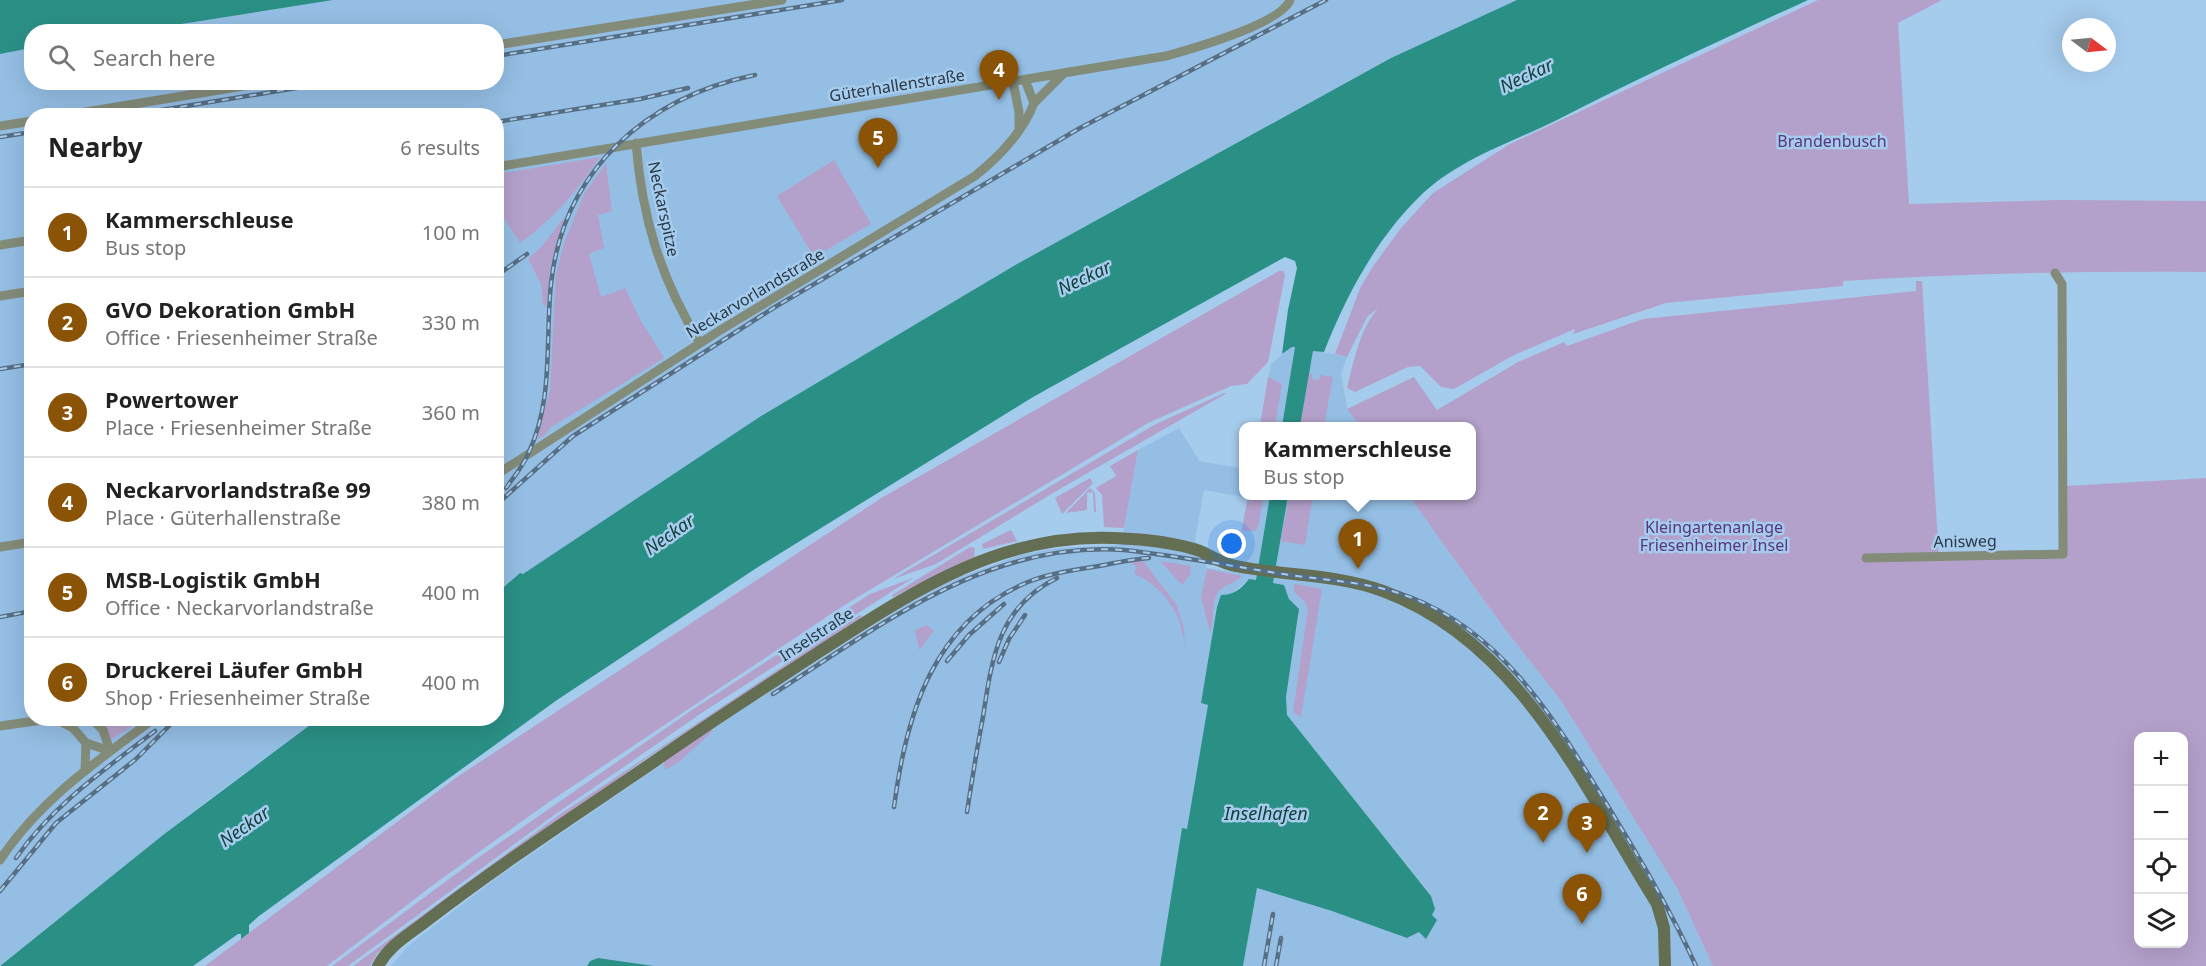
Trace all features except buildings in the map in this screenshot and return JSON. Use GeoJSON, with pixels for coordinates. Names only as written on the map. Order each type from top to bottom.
{"type":"FeatureCollection","features":[{"type":"Feature","properties":{"kind":"street"},"geometry":{"type":"LineString","coordinates":[[504,44],[782,0]]}},
{"type":"Feature","properties":{"kind":"street","name":"Güterhallenstraße"},"geometry":{"type":"LineString","coordinates":[[504,166],[1166,56],[1203,46],[1276,14],[1286,7],[1290,0]]}},
{"type":"Feature","properties":{"kind":"street","name":"Neckarvorlandstraße"},"geometry":{"type":"LineString","coordinates":[[504,470],[700,343],[954,191],[990,163],[1009,144],[1028,118],[1034,103],[1063,74]]}},
{"type":"Feature","properties":{"kind":"street"},"geometry":{"type":"LineString","coordinates":[[1025,80],[1034,103]]}},
{"type":"Feature","properties":{"kind":"street"},"geometry":{"type":"LineString","coordinates":[[1013,82],[1019,112],[1019,128]]}},
{"type":"Feature","properties":{"kind":"street"},"geometry":{"type":"LineString","coordinates":[[111,108],[219,90]]}},
{"type":"Feature","properties":{"kind":"street"},"geometry":{"type":"LineString","coordinates":[[0,126],[24,122]]}},
{"type":"Feature","properties":{"kind":"street","name":"Neckarspitze"},"geometry":{"type":"LineString","coordinates":[[636,143],[642,190],[654,246],[670,291],[700,343]]}},
{"type":"Feature","properties":{"kind":"street"},"geometry":{"type":"LineString","coordinates":[[0,245],[24,241]]}},
{"type":"Feature","properties":{"kind":"street","name":"Anisweg"},"geometry":{"type":"LineString","coordinates":[[1866,558],[2063,554],[2062,284],[2055,273]]}},
{"type":"Feature","properties":{"kind":"street"},"geometry":{"type":"LineString","coordinates":[[0,296],[24,292]]}},
{"type":"Feature","properties":{"kind":"street","name":"Inselstraße"},"geometry":{"type":"LineString","coordinates":[[378,966],[393,944],[406,937],[491,874],[717,718],[892,605],[959,568],[983,559],[1032,546],[1100,538],[1133,539],[1194,549],[1226,564],[1354,583],[1404,600],[1447,625],[1479,649],[1527,699],[1560,747],[1657,904],[1665,938],[1665,966]]}},
{"type":"Feature","properties":{"kind":"street"},"geometry":{"type":"LineString","coordinates":[[0,547],[24,543]]}},
{"type":"Feature","properties":{"kind":"street"},"geometry":{"type":"LineString","coordinates":[[0,726],[24,723]]}},
{"type":"Feature","properties":{"kind":"street"},"geometry":{"type":"LineString","coordinates":[[68,726],[86,743],[110,752]]}},
{"type":"Feature","properties":{"kind":"street"},"geometry":{"type":"LineString","coordinates":[[99,726],[103,730],[110,752]]}},
{"type":"Feature","properties":{"kind":"street"},"geometry":{"type":"LineString","coordinates":[[0,860],[14,839],[42,807],[86,770],[145,726]]}},
{"type":"Feature","properties":{"kind":"street"},"geometry":{"type":"LineString","coordinates":[[86,743],[86,770]]}},
{"type":"Feature","properties":{"kind":"street","name":"Inselstraße"},"geometry":{"type":"LineString","coordinates":[[386,966],[406,937]]}},
{"type":"Feature","properties":{"kind":"shaded area"},"geometry":{"type":"Polygon","coordinates":[[[333,0],[1517,0],[1391,58],[1017,264],[761,416],[504,588],[504,108],[24,108],[24,726],[308,726],[204,803],[0,965],[0,54],[24,49],[24,90],[504,90],[504,24],[181,24],[333,0]]]}},
{"type":"Feature","properties":{"kind":"shaded area"},"geometry":{"type":"Polygon","coordinates":[[[1295,347],[1283,422],[1261,422],[1271,364],[1295,347]]]}},
{"type":"Feature","properties":{"kind":"shaded area"},"geometry":{"type":"Polygon","coordinates":[[[1313,350],[1347,357],[1341,373],[1347,408],[1357,422],[1301,422],[1313,350]]]}},
{"type":"Feature","properties":{"kind":"shaded area"},"geometry":{"type":"Polygon","coordinates":[[[1179,428],[1199,461],[1239,468],[1239,496],[1204,490],[1195,540],[1207,568],[1233,572],[1247,500],[1269,500],[1256,580],[1249,579],[1230,595],[1221,595],[1201,703],[1208,705],[1187,829],[1182,829],[1160,966],[654,966],[598,958],[590,961],[587,966],[391,966],[409,945],[498,877],[741,710],[921,595],[946,582],[1020,555],[1058,548],[1121,545],[1138,450],[1179,428]]]}},
{"type":"Feature","properties":{"kind":"shaded area"},"geometry":{"type":"Polygon","coordinates":[[[1287,500],[1412,500],[1504,628],[1562,702],[1677,888],[1713,966],[1243,966],[1256,888],[1332,911],[1407,938],[1419,932],[1425,938],[1432,915],[1431,895],[1287,715],[1286,697],[1298,619],[1284,585],[1273,583],[1287,500]]]}},
{"type":"Feature","properties":{"kind":"green space","name":"Brandenbusch"},"geometry":{"type":"Polygon","coordinates":[[[1818,0],[1942,0],[1898,23],[1909,204],[2059,200],[2206,201],[2206,272],[2024,273],[1888,278],[1843,281],[1843,286],[1666,303],[1573,334],[1575,329],[1514,355],[1454,389],[1441,387],[1420,366],[1408,367],[1355,392],[1347,388],[1362,336],[1378,308],[1367,317],[1347,357],[1335,354],[1361,286],[1401,228],[1433,193],[1510,144],[1818,0]]]}},
{"type":"Feature","properties":{"kind":"green space"},"geometry":{"type":"Polygon","coordinates":[[[600,157],[564,204],[520,243],[504,218],[504,173],[600,157]]]}},
{"type":"Feature","properties":{"kind":"green space"},"geometry":{"type":"Polygon","coordinates":[[[834,160],[871,224],[814,257],[777,196],[834,160]]]}},
{"type":"Feature","properties":{"kind":"green space"},"geometry":{"type":"Polygon","coordinates":[[[606,163],[612,211],[598,215],[604,248],[589,254],[601,297],[625,288],[641,321],[664,358],[550,428],[545,435],[536,440],[550,390],[556,274],[564,243],[584,194],[606,163]]]}},
{"type":"Feature","properties":{"kind":"green space"},"geometry":{"type":"Polygon","coordinates":[[[564,217],[551,264],[546,307],[543,305],[541,284],[528,259],[543,245],[564,217]]]}},
{"type":"Feature","properties":{"kind":"green space"},"geometry":{"type":"Polygon","coordinates":[[[1279,271],[1283,271],[1285,275],[1268,362],[1247,384],[1231,386],[1148,423],[843,606],[549,802],[437,882],[327,966],[205,966],[457,777],[883,497],[1279,271]]]}},
{"type":"Feature","properties":{"kind":"green space","name":"Kleingartenanlage Friesenheimer Insel"},"geometry":{"type":"Polygon","coordinates":[[[1916,281],[1922,281],[1939,559],[2066,557],[2066,486],[2206,478],[2206,966],[1713,966],[1677,888],[1562,702],[1504,628],[1412,500],[1476,500],[1476,422],[1357,422],[1347,409],[1414,377],[1437,410],[1518,362],[1564,342],[1567,346],[1643,319],[1916,291],[1916,281]]]}},
{"type":"Feature","properties":{"kind":"green space"},"geometry":{"type":"Polygon","coordinates":[[[1309,373],[1312,374],[1312,379],[1319,380],[1320,375],[1333,377],[1325,422],[1301,422],[1309,373]]]}},
{"type":"Feature","properties":{"kind":"green space"},"geometry":{"type":"Polygon","coordinates":[[[1268,377],[1282,384],[1276,422],[1261,422],[1268,377]]]}},
{"type":"Feature","properties":{"kind":"green space"},"geometry":{"type":"Polygon","coordinates":[[[1227,393],[1058,490],[936,564],[893,579],[1154,425],[1227,393]]]}},
{"type":"Feature","properties":{"kind":"green space"},"geometry":{"type":"Polygon","coordinates":[[[1138,450],[1124,528],[1104,527],[1102,495],[1096,488],[1116,476],[1110,466],[1138,450]]]}},
{"type":"Feature","properties":{"kind":"green space"},"geometry":{"type":"Polygon","coordinates":[[[1090,478],[1093,483],[1062,514],[1055,498],[1090,478]]]}},
{"type":"Feature","properties":{"kind":"green space"},"geometry":{"type":"Polygon","coordinates":[[[1090,488],[1095,493],[1096,512],[1094,512],[1093,492],[1087,493],[1087,510],[1066,513],[1090,488]]]}},
{"type":"Feature","properties":{"kind":"green space"},"geometry":{"type":"Polygon","coordinates":[[[1247,500],[1263,500],[1258,527],[1255,531],[1242,531],[1247,500]]]}},
{"type":"Feature","properties":{"kind":"green space"},"geometry":{"type":"Polygon","coordinates":[[[1288,500],[1312,500],[1305,545],[1281,541],[1288,500]]]}},
{"type":"Feature","properties":{"kind":"green space"},"geometry":{"type":"Polygon","coordinates":[[[1011,530],[1017,541],[983,549],[982,544],[1011,530]]]}},
{"type":"Feature","properties":{"kind":"green space"},"geometry":{"type":"Polygon","coordinates":[[[970,547],[975,548],[974,557],[893,597],[892,595],[970,547]]]}},
{"type":"Feature","properties":{"kind":"green space"},"geometry":{"type":"Polygon","coordinates":[[[1143,561],[1176,604],[1184,629],[1185,649],[1181,625],[1170,604],[1155,587],[1134,574],[1137,567],[1130,562],[1143,561]]]}},
{"type":"Feature","properties":{"kind":"green space"},"geometry":{"type":"Polygon","coordinates":[[[1160,561],[1191,566],[1190,575],[1182,585],[1160,561]]]}},
{"type":"Feature","properties":{"kind":"green space"},"geometry":{"type":"Polygon","coordinates":[[[1207,569],[1242,576],[1217,593],[1210,632],[1201,597],[1207,569]]]}},
{"type":"Feature","properties":{"kind":"green space"},"geometry":{"type":"Polygon","coordinates":[[[913,578],[706,710],[557,813],[348,966],[332,966],[472,862],[695,708],[870,594],[913,578]]]}},
{"type":"Feature","properties":{"kind":"green space"},"geometry":{"type":"Polygon","coordinates":[[[1294,584],[1322,589],[1301,717],[1293,712],[1308,609],[1305,602],[1294,592],[1294,584]]]}},
{"type":"Feature","properties":{"kind":"green space"},"geometry":{"type":"Polygon","coordinates":[[[860,615],[862,617],[647,758],[399,935],[377,954],[370,966],[353,966],[559,815],[860,615]]]}},
{"type":"Feature","properties":{"kind":"green space"},"geometry":{"type":"Polygon","coordinates":[[[927,625],[934,631],[919,650],[915,630],[927,625]]]}},
{"type":"Feature","properties":{"kind":"green space"},"geometry":{"type":"Polygon","coordinates":[[[103,726],[133,726],[110,740],[103,726]]]}},
{"type":"Feature","properties":{"kind":"green space"},"geometry":{"type":"Polygon","coordinates":[[[710,729],[713,731],[679,762],[665,770],[664,761],[710,729]]]}},
{"type":"Feature","properties":{"kind":"water"},"geometry":{"type":"Polygon","coordinates":[[[0,0],[333,0],[181,24],[24,24],[24,49],[0,54],[0,0]]]}},
{"type":"Feature","properties":{"kind":"water","name":"Neckar"},"geometry":{"type":"Polygon","coordinates":[[[1517,0],[1808,0],[1484,153],[1433,185],[1418,198],[1388,232],[1375,251],[1352,290],[1324,352],[1313,351],[1301,422],[1283,422],[1295,347],[1282,354],[1297,268],[1295,261],[1285,257],[1033,397],[758,567],[557,700],[259,916],[249,925],[249,933],[241,939],[241,934],[238,934],[193,966],[0,966],[163,835],[309,726],[504,726],[504,587],[520,573],[523,574],[761,416],[1017,264],[1391,58],[1517,0]]]}},
{"type":"Feature","properties":{"kind":"water","name":"Inselhafen"},"geometry":{"type":"Polygon","coordinates":[[[1269,500],[1287,500],[1273,583],[1284,585],[1289,599],[1299,609],[1286,697],[1287,715],[1431,896],[1435,909],[1432,915],[1437,920],[1426,939],[1419,932],[1407,938],[1332,911],[1257,888],[1243,966],[1160,966],[1182,828],[1187,829],[1208,705],[1201,703],[1217,607],[1221,595],[1237,591],[1249,579],[1256,580],[1269,500]]]}},
{"type":"Feature","properties":{"kind":"water"},"geometry":{"type":"Polygon","coordinates":[[[598,958],[654,966],[587,966],[590,961],[598,958]]]}},
{"type":"Feature","properties":{"kind":"railway"},"geometry":{"type":"LineString","coordinates":[[504,55],[842,0]]}},
{"type":"Feature","properties":{"kind":"railway"},"geometry":{"type":"LineString","coordinates":[[504,498],[573,436],[775,307],[1080,128],[1326,0]]}},
{"type":"Feature","properties":{"kind":"railway"},"geometry":{"type":"LineString","coordinates":[[506,488],[524,463],[542,413],[547,370],[551,284],[559,243],[573,206],[592,174],[617,145],[646,121],[679,101],[716,86],[755,75]]}},
{"type":"Feature","properties":{"kind":"railway"},"geometry":{"type":"LineString","coordinates":[[504,121],[640,99],[688,88]]}},
{"type":"Feature","properties":{"kind":"railway"},"geometry":{"type":"LineString","coordinates":[[174,108],[284,90]]}},
{"type":"Feature","properties":{"kind":"railway"},"geometry":{"type":"LineString","coordinates":[[0,137],[24,133]]}},
{"type":"Feature","properties":{"kind":"railway"},"geometry":{"type":"LineString","coordinates":[[504,270],[527,254]]}},
{"type":"Feature","properties":{"kind":"railway"},"geometry":{"type":"LineString","coordinates":[[0,369],[24,365]]}},
{"type":"Feature","properties":{"kind":"railway"},"geometry":{"type":"LineString","coordinates":[[773,694],[896,615],[938,592],[982,573],[1027,559],[1074,551],[1145,552],[1351,583],[1395,592],[1444,613],[1474,633],[1501,657],[1525,684],[1568,742],[1618,823],[1665,904],[1696,966]]}},
{"type":"Feature","properties":{"kind":"railway"},"geometry":{"type":"LineString","coordinates":[[894,807],[899,773],[917,706],[930,675],[947,646],[969,621],[995,599],[1036,579],[1072,570],[1149,558]]}},
{"type":"Feature","properties":{"kind":"railway"},"geometry":{"type":"LineString","coordinates":[[967,812],[990,674],[1001,636],[1010,619],[1022,604],[1037,590],[1057,578]]}},
{"type":"Feature","properties":{"kind":"railway"},"geometry":{"type":"LineString","coordinates":[[947,661],[969,635],[1004,604]]}},
{"type":"Feature","properties":{"kind":"railway"},"geometry":{"type":"LineString","coordinates":[[0,617],[24,612]]}},
{"type":"Feature","properties":{"kind":"railway"},"geometry":{"type":"LineString","coordinates":[[999,662],[1009,639],[1025,615]]}},
{"type":"Feature","properties":{"kind":"railway"},"geometry":{"type":"LineString","coordinates":[[0,891],[56,823],[136,759],[169,726]]}},
{"type":"Feature","properties":{"kind":"railway"},"geometry":{"type":"LineString","coordinates":[[16,858],[46,821],[63,805],[155,731]]}},
{"type":"Feature","properties":{"kind":"railway"},"geometry":{"type":"LineString","coordinates":[[1264,966],[1273,914]]}},
{"type":"Feature","properties":{"kind":"railway"},"geometry":{"type":"LineString","coordinates":[[1276,966],[1281,938]]}},
{"type":"Feature","properties":{"kind":"place","name":"Neckarvorlandstraße 99"},"geometry":{"type":"Point","coordinates":[999,100]}},
{"type":"Feature","properties":{"kind":"place","name":"MSB-Logistik GmbH"},"geometry":{"type":"Point","coordinates":[878,168]}},
{"type":"Feature","properties":{"kind":"place","name":"Kammerschleuse"},"geometry":{"type":"Point","coordinates":[1358,569]}},
{"type":"Feature","properties":{"kind":"place","name":"GVO Dekoration GmbH"},"geometry":{"type":"Point","coordinates":[1543,843]}},
{"type":"Feature","properties":{"kind":"place","name":"Powertower"},"geometry":{"type":"Point","coordinates":[1587,853]}},
{"type":"Feature","properties":{"kind":"place","name":"Druckerei Läufer GmbH"},"geometry":{"type":"Point","coordinates":[1582,924]}}]}
